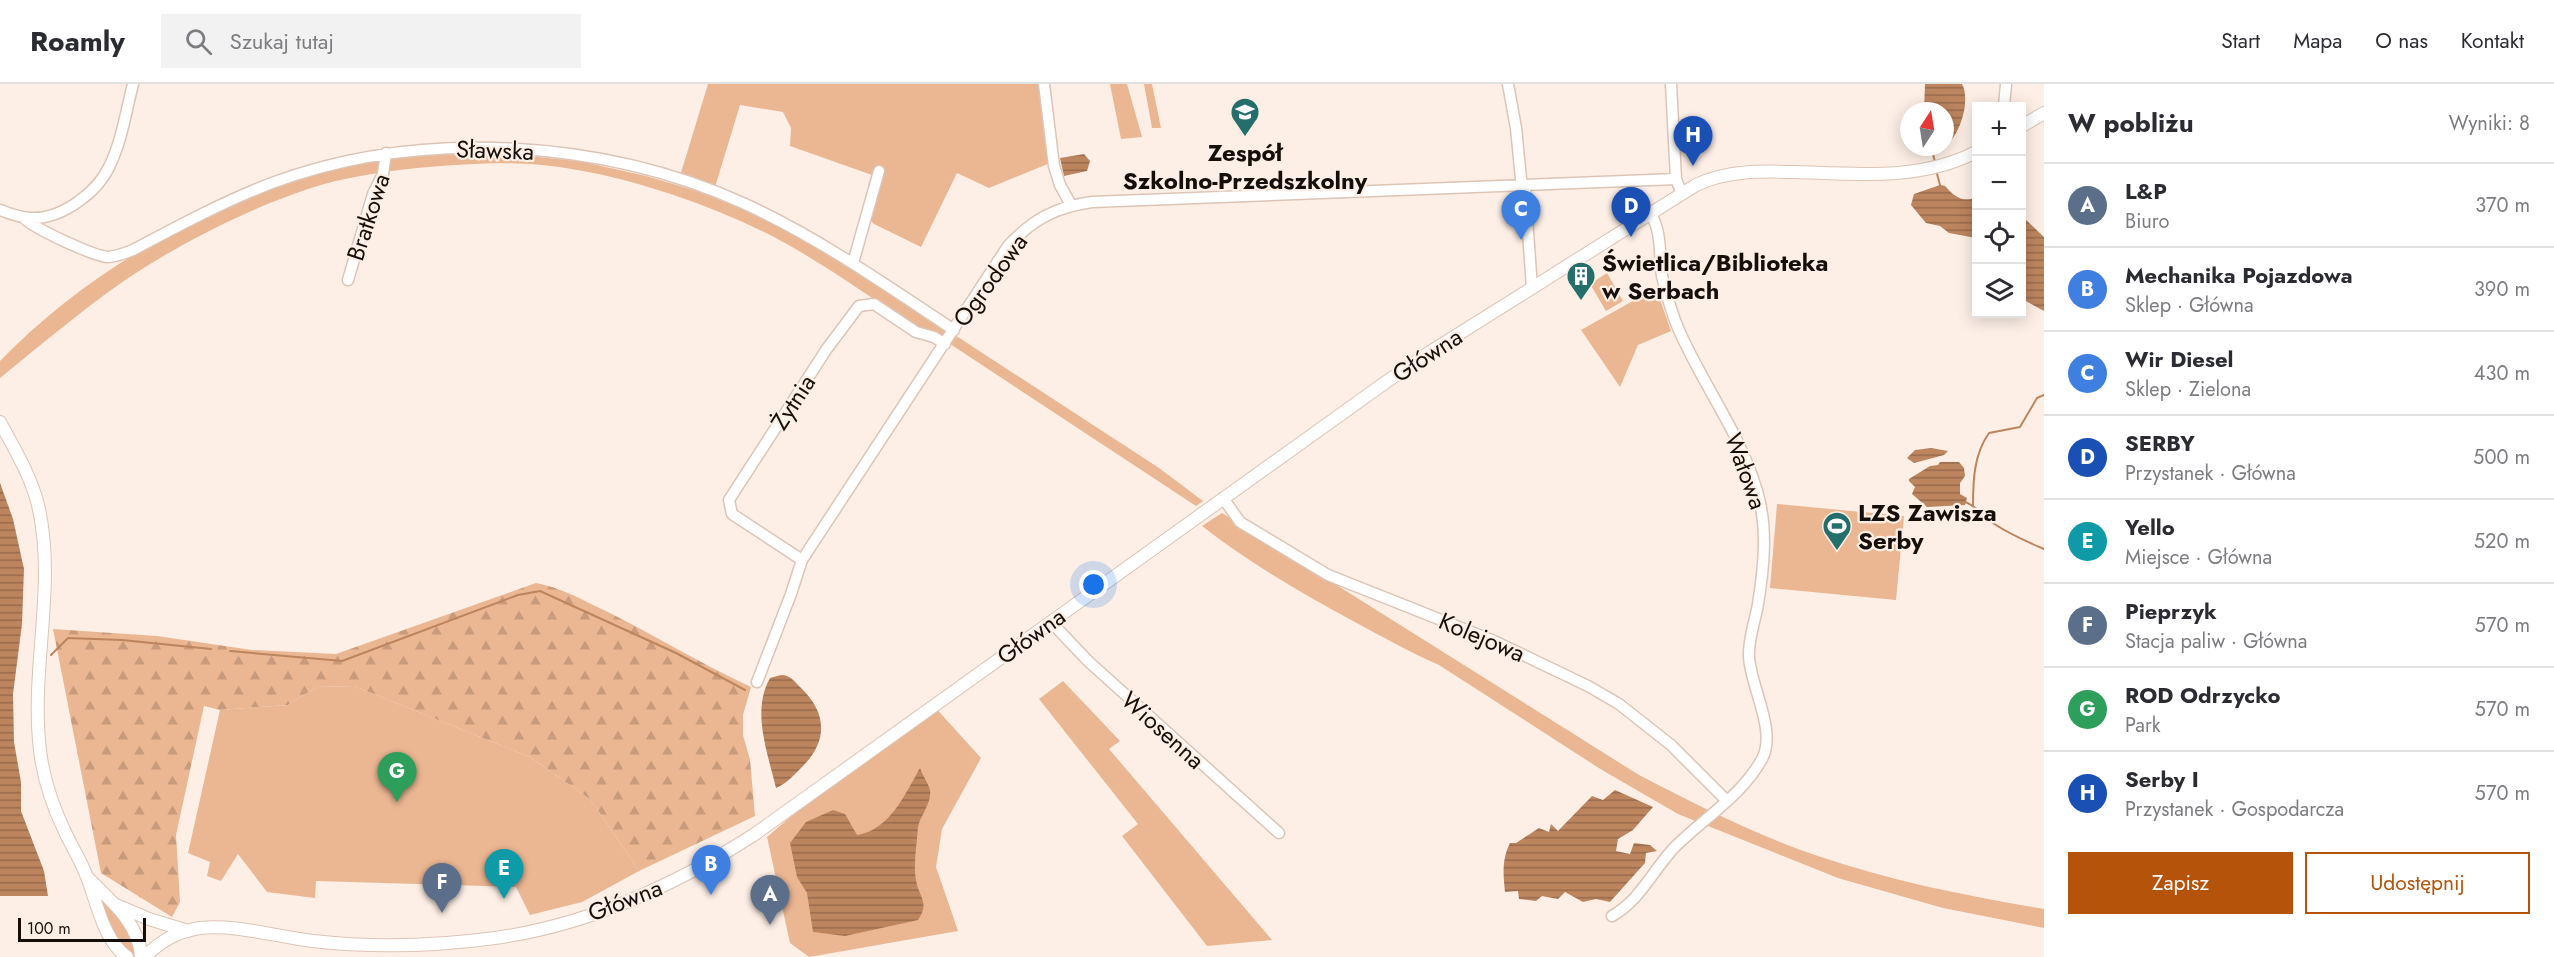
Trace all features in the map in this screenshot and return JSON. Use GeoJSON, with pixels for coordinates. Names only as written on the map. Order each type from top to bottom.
{"type":"FeatureCollection","features":[{"type":"Feature","properties":{"kind":"main road"},"geometry":{"type":"LineString","coordinates":[[2026,124],[2044,113]]}},
{"type":"Feature","properties":{"kind":"main road","name":"Główna"},"geometry":{"type":"LineString","coordinates":[[143,957],[161,942],[188,931],[222,928],[341,944],[422,944],[517,934],[596,913],[672,882],[725,854],[1421,358],[1682,194],[1711,179],[1741,172],[1874,174],[1936,168],[1972,154]]}},
{"type":"Feature","properties":{"kind":"main road"},"geometry":{"type":"LineString","coordinates":[[0,422],[26,473],[37,502],[45,550],[38,694],[43,771],[64,831],[88,878],[91,892],[121,954]]}},
{"type":"Feature","properties":{"kind":"main road"},"geometry":{"type":"LineString","coordinates":[[88,878],[115,905],[132,927],[143,957]]}},
{"type":"Feature","properties":{"kind":"main road"},"geometry":{"type":"LineString","coordinates":[[115,905],[148,919],[188,931]]}},
{"type":"Feature","properties":{"kind":"street"},"geometry":{"type":"LineString","coordinates":[[0,210],[23,218],[40,218],[63,210],[78,201],[102,178],[118,145],[133,84]]}},
{"type":"Feature","properties":{"kind":"street"},"geometry":{"type":"LineString","coordinates":[[1044,84],[1054,166],[1060,185],[1071,205]]}},
{"type":"Feature","properties":{"kind":"street"},"geometry":{"type":"LineString","coordinates":[[1508,84],[1523,184],[1532,288]]}},
{"type":"Feature","properties":{"kind":"street"},"geometry":{"type":"LineString","coordinates":[[1671,84],[1677,179],[1682,194]]}},
{"type":"Feature","properties":{"kind":"street"},"geometry":{"type":"LineString","coordinates":[[2004,102],[2006,84]]}},
{"type":"Feature","properties":{"kind":"street","name":"Sławska"},"geometry":{"type":"LineString","coordinates":[[23,218],[35,228],[91,252],[110,257],[133,250],[272,184],[314,170],[386,153],[489,148],[594,157],[685,181],[721,194],[821,243],[954,330]]}},
{"type":"Feature","properties":{"kind":"street","name":"Bratkowa"},"geometry":{"type":"LineString","coordinates":[[348,280],[373,194],[383,174],[386,153]]}},
{"type":"Feature","properties":{"kind":"street"},"geometry":{"type":"LineString","coordinates":[[853,263],[879,171]]}},
{"type":"Feature","properties":{"kind":"street","name":"Ogrodowa"},"geometry":{"type":"LineString","coordinates":[[757,682],[792,594],[801,560],[1008,246],[1021,232],[1051,213],[1071,205],[1162,198],[1677,179]]}},
{"type":"Feature","properties":{"kind":"street","name":"Wałowa"},"geometry":{"type":"LineString","coordinates":[[1612,916],[1633,901],[1672,851],[1754,770],[1766,748],[1766,725],[1752,680],[1749,650],[1763,557],[1764,522],[1758,492],[1747,458],[1679,328],[1662,275],[1658,230],[1651,214]]}},
{"type":"Feature","properties":{"kind":"street","name":"Żytnia"},"geometry":{"type":"LineString","coordinates":[[801,560],[732,514],[729,500],[826,350],[854,310],[865,303],[874,304],[916,332],[934,337],[945,344]]}},
{"type":"Feature","properties":{"kind":"street","name":"Kolejowa"},"geometry":{"type":"LineString","coordinates":[[1223,498],[1240,522],[1328,575],[1494,641],[1543,663],[1619,704],[1671,746],[1726,800]]}},
{"type":"Feature","properties":{"kind":"street","name":"Wiosenna"},"geometry":{"type":"LineString","coordinates":[[1051,622],[1058,632],[1119,690],[1279,833]]}},
{"type":"Feature","properties":{"kind":"green space"},"geometry":{"type":"Polygon","coordinates":[[[708,84],[1038,84],[1050,163],[989,188],[957,173],[921,247],[874,224],[862,212],[872,175],[790,146],[791,128],[783,112],[740,105],[715,187],[680,176],[708,84]]]}},
{"type":"Feature","properties":{"kind":"green space"},"geometry":{"type":"Polygon","coordinates":[[[1110,84],[1127,84],[1142,137],[1121,139],[1110,84]]]}},
{"type":"Feature","properties":{"kind":"green space"},"geometry":{"type":"Polygon","coordinates":[[[1144,84],[1152,84],[1161,128],[1152,128],[1144,84]]]}},
{"type":"Feature","properties":{"kind":"green space"},"geometry":{"type":"Polygon","coordinates":[[[504,154],[579,161],[646,176],[697,191],[756,214],[802,238],[872,281],[1159,468],[1203,501],[1196,506],[935,334],[921,331],[836,274],[770,235],[722,213],[642,185],[586,171],[531,164],[454,165],[370,174],[320,185],[265,205],[181,246],[123,281],[0,378],[0,361],[38,325],[79,292],[123,261],[169,234],[217,211],[317,174],[368,162],[418,156],[504,154]]]}},
{"type":"Feature","properties":{"kind":"green space"},"geometry":{"type":"Polygon","coordinates":[[[1607,273],[1623,301],[1606,311],[1590,284],[1607,273]]]}},
{"type":"Feature","properties":{"kind":"green space"},"geometry":{"type":"Polygon","coordinates":[[[1656,288],[1671,331],[1638,345],[1620,387],[1581,330],[1656,288]]]}},
{"type":"Feature","properties":{"kind":"green space","name":"LZS Zawisza Serby"},"geometry":{"type":"Polygon","coordinates":[[[1777,504],[1904,516],[1896,600],[1770,588],[1777,504]]]}},
{"type":"Feature","properties":{"kind":"green space"},"geometry":{"type":"Polygon","coordinates":[[[1222,513],[1639,775],[1727,819],[1818,856],[1930,887],[2044,909],[2044,928],[1943,908],[1838,878],[1678,814],[1602,770],[1439,665],[1333,610],[1257,565],[1202,526],[1222,513]]]}},
{"type":"Feature","properties":{"kind":"green space"},"geometry":{"type":"Polygon","coordinates":[[[536,583],[562,591],[604,610],[751,687],[743,715],[743,735],[750,760],[755,816],[639,871],[591,800],[530,757],[354,686],[317,687],[288,705],[220,710],[204,706],[176,835],[180,902],[172,917],[101,873],[53,629],[157,636],[252,650],[336,654],[536,583]]]}},
{"type":"Feature","properties":{"kind":"green space"},"geometry":{"type":"Polygon","coordinates":[[[1063,681],[1120,741],[1109,749],[1272,940],[1207,946],[1122,836],[1138,824],[1039,699],[1063,681]]]}},
{"type":"Feature","properties":{"kind":"green space"},"geometry":{"type":"Polygon","coordinates":[[[354,686],[530,757],[591,800],[639,871],[582,902],[530,915],[516,887],[316,881],[315,898],[267,892],[238,854],[221,881],[207,876],[210,862],[188,853],[220,710],[288,705],[317,687],[354,686]]]}},
{"type":"Feature","properties":{"kind":"green space"},"geometry":{"type":"Polygon","coordinates":[[[932,704],[981,758],[942,829],[936,867],[958,931],[809,957],[790,943],[767,837],[853,763],[932,704]]]}},
{"type":"Feature","properties":{"kind":"green space"},"geometry":{"type":"Polygon","coordinates":[[[95,888],[115,910],[127,928],[135,956],[121,945],[95,888]]]}},
{"type":"Feature","properties":{"kind":"shaded area"},"geometry":{"type":"Polygon","coordinates":[[[1925,84],[1962,84],[1965,108],[1954,135],[1954,102],[1924,102],[1925,84]]]}},
{"type":"Feature","properties":{"kind":"shaded area"},"geometry":{"type":"Polygon","coordinates":[[[1084,154],[1090,161],[1087,171],[1064,176],[1060,158],[1084,154]]]}},
{"type":"Feature","properties":{"kind":"shaded area"},"geometry":{"type":"Polygon","coordinates":[[[1940,185],[1945,186],[1959,198],[1972,198],[1972,237],[1949,233],[1940,226],[1926,223],[1911,205],[1914,194],[1940,185]]]}},
{"type":"Feature","properties":{"kind":"shaded area"},"geometry":{"type":"Polygon","coordinates":[[[2026,220],[2044,237],[2044,311],[2026,301],[2026,220]]]}},
{"type":"Feature","properties":{"kind":"shaded area"},"geometry":{"type":"Polygon","coordinates":[[[1931,448],[1948,451],[1944,455],[1914,463],[1907,458],[1915,450],[1931,448]]]}},
{"type":"Feature","properties":{"kind":"shaded area"},"geometry":{"type":"Polygon","coordinates":[[[1940,462],[1959,462],[1964,468],[1965,476],[1960,483],[1960,494],[1967,498],[1965,505],[1927,507],[1912,494],[1915,487],[1909,479],[1940,462]]]}},
{"type":"Feature","properties":{"kind":"shaded area"},"geometry":{"type":"Polygon","coordinates":[[[0,483],[13,519],[24,569],[22,624],[13,694],[14,742],[21,782],[21,811],[44,871],[48,896],[0,896],[0,483]]]}},
{"type":"Feature","properties":{"kind":"shaded area"},"geometry":{"type":"Polygon","coordinates":[[[781,675],[792,679],[809,697],[820,717],[821,728],[820,738],[810,758],[789,780],[776,788],[761,718],[764,691],[770,678],[781,675]]]}},
{"type":"Feature","properties":{"kind":"shaded area"},"geometry":{"type":"Polygon","coordinates":[[[920,768],[930,795],[918,827],[915,874],[923,900],[923,909],[918,920],[845,936],[813,932],[807,893],[797,877],[790,843],[806,822],[833,810],[845,814],[857,835],[869,832],[879,826],[895,809],[920,768]]]}},
{"type":"Feature","properties":{"kind":"shaded area"},"geometry":{"type":"Polygon","coordinates":[[[1615,790],[1653,807],[1633,830],[1618,839],[1616,851],[1630,854],[1634,843],[1650,845],[1657,851],[1646,853],[1645,863],[1610,902],[1596,899],[1583,902],[1565,892],[1558,899],[1542,896],[1536,901],[1519,899],[1518,891],[1505,892],[1504,867],[1510,843],[1516,843],[1539,828],[1549,832],[1551,824],[1558,831],[1592,796],[1603,800],[1615,790]]]}},
{"type":"Feature","properties":{"kind":"waterway"},"geometry":{"type":"LineString","coordinates":[[1934,156],[1935,162]]}},
{"type":"Feature","properties":{"kind":"waterway"},"geometry":{"type":"LineString","coordinates":[[1936,170],[1940,185]]}},
{"type":"Feature","properties":{"kind":"waterway"},"geometry":{"type":"LineString","coordinates":[[1973,505],[1977,458],[1989,433],[2020,427],[2037,398],[2044,395]]}},
{"type":"Feature","properties":{"kind":"waterway"},"geometry":{"type":"LineString","coordinates":[[1965,502],[2002,529],[2044,549]]}},
{"type":"Feature","properties":{"kind":"waterway"},"geometry":{"type":"LineString","coordinates":[[230,651],[342,661],[518,595],[540,591],[676,653],[745,690]]}},
{"type":"Feature","properties":{"kind":"waterway"},"geometry":{"type":"LineString","coordinates":[[51,655],[68,638],[122,640],[211,649]]}},
{"type":"Feature","properties":{"kind":"place","name":"Zespół Szkolno-Przedszkolny"},"geometry":{"type":"Point","coordinates":[1245,138]}},
{"type":"Feature","properties":{"kind":"place","name":"Serby I"},"geometry":{"type":"Point","coordinates":[1693,166]}},
{"type":"Feature","properties":{"kind":"place","name":"SERBY"},"geometry":{"type":"Point","coordinates":[1631,237]}},
{"type":"Feature","properties":{"kind":"place","name":"Wir Diesel"},"geometry":{"type":"Point","coordinates":[1521,240]}},
{"type":"Feature","properties":{"kind":"place","name":"Świetlica/Biblioteka w Serbach"},"geometry":{"type":"Point","coordinates":[1581,302]}},
{"type":"Feature","properties":{"kind":"place","name":"LZS Zawisza Serby"},"geometry":{"type":"Point","coordinates":[1837,552]}},
{"type":"Feature","properties":{"kind":"place","name":"ROD Odrzycko"},"geometry":{"type":"Point","coordinates":[397,802]}},
{"type":"Feature","properties":{"kind":"place","name":"Mechanika Pojazdowa"},"geometry":{"type":"Point","coordinates":[711,895]}},
{"type":"Feature","properties":{"kind":"place","name":"Yello"},"geometry":{"type":"Point","coordinates":[504,899]}},
{"type":"Feature","properties":{"kind":"place","name":"Pieprzyk"},"geometry":{"type":"Point","coordinates":[442,913]}},
{"type":"Feature","properties":{"kind":"place","name":"L&P"},"geometry":{"type":"Point","coordinates":[770,925]}}]}
